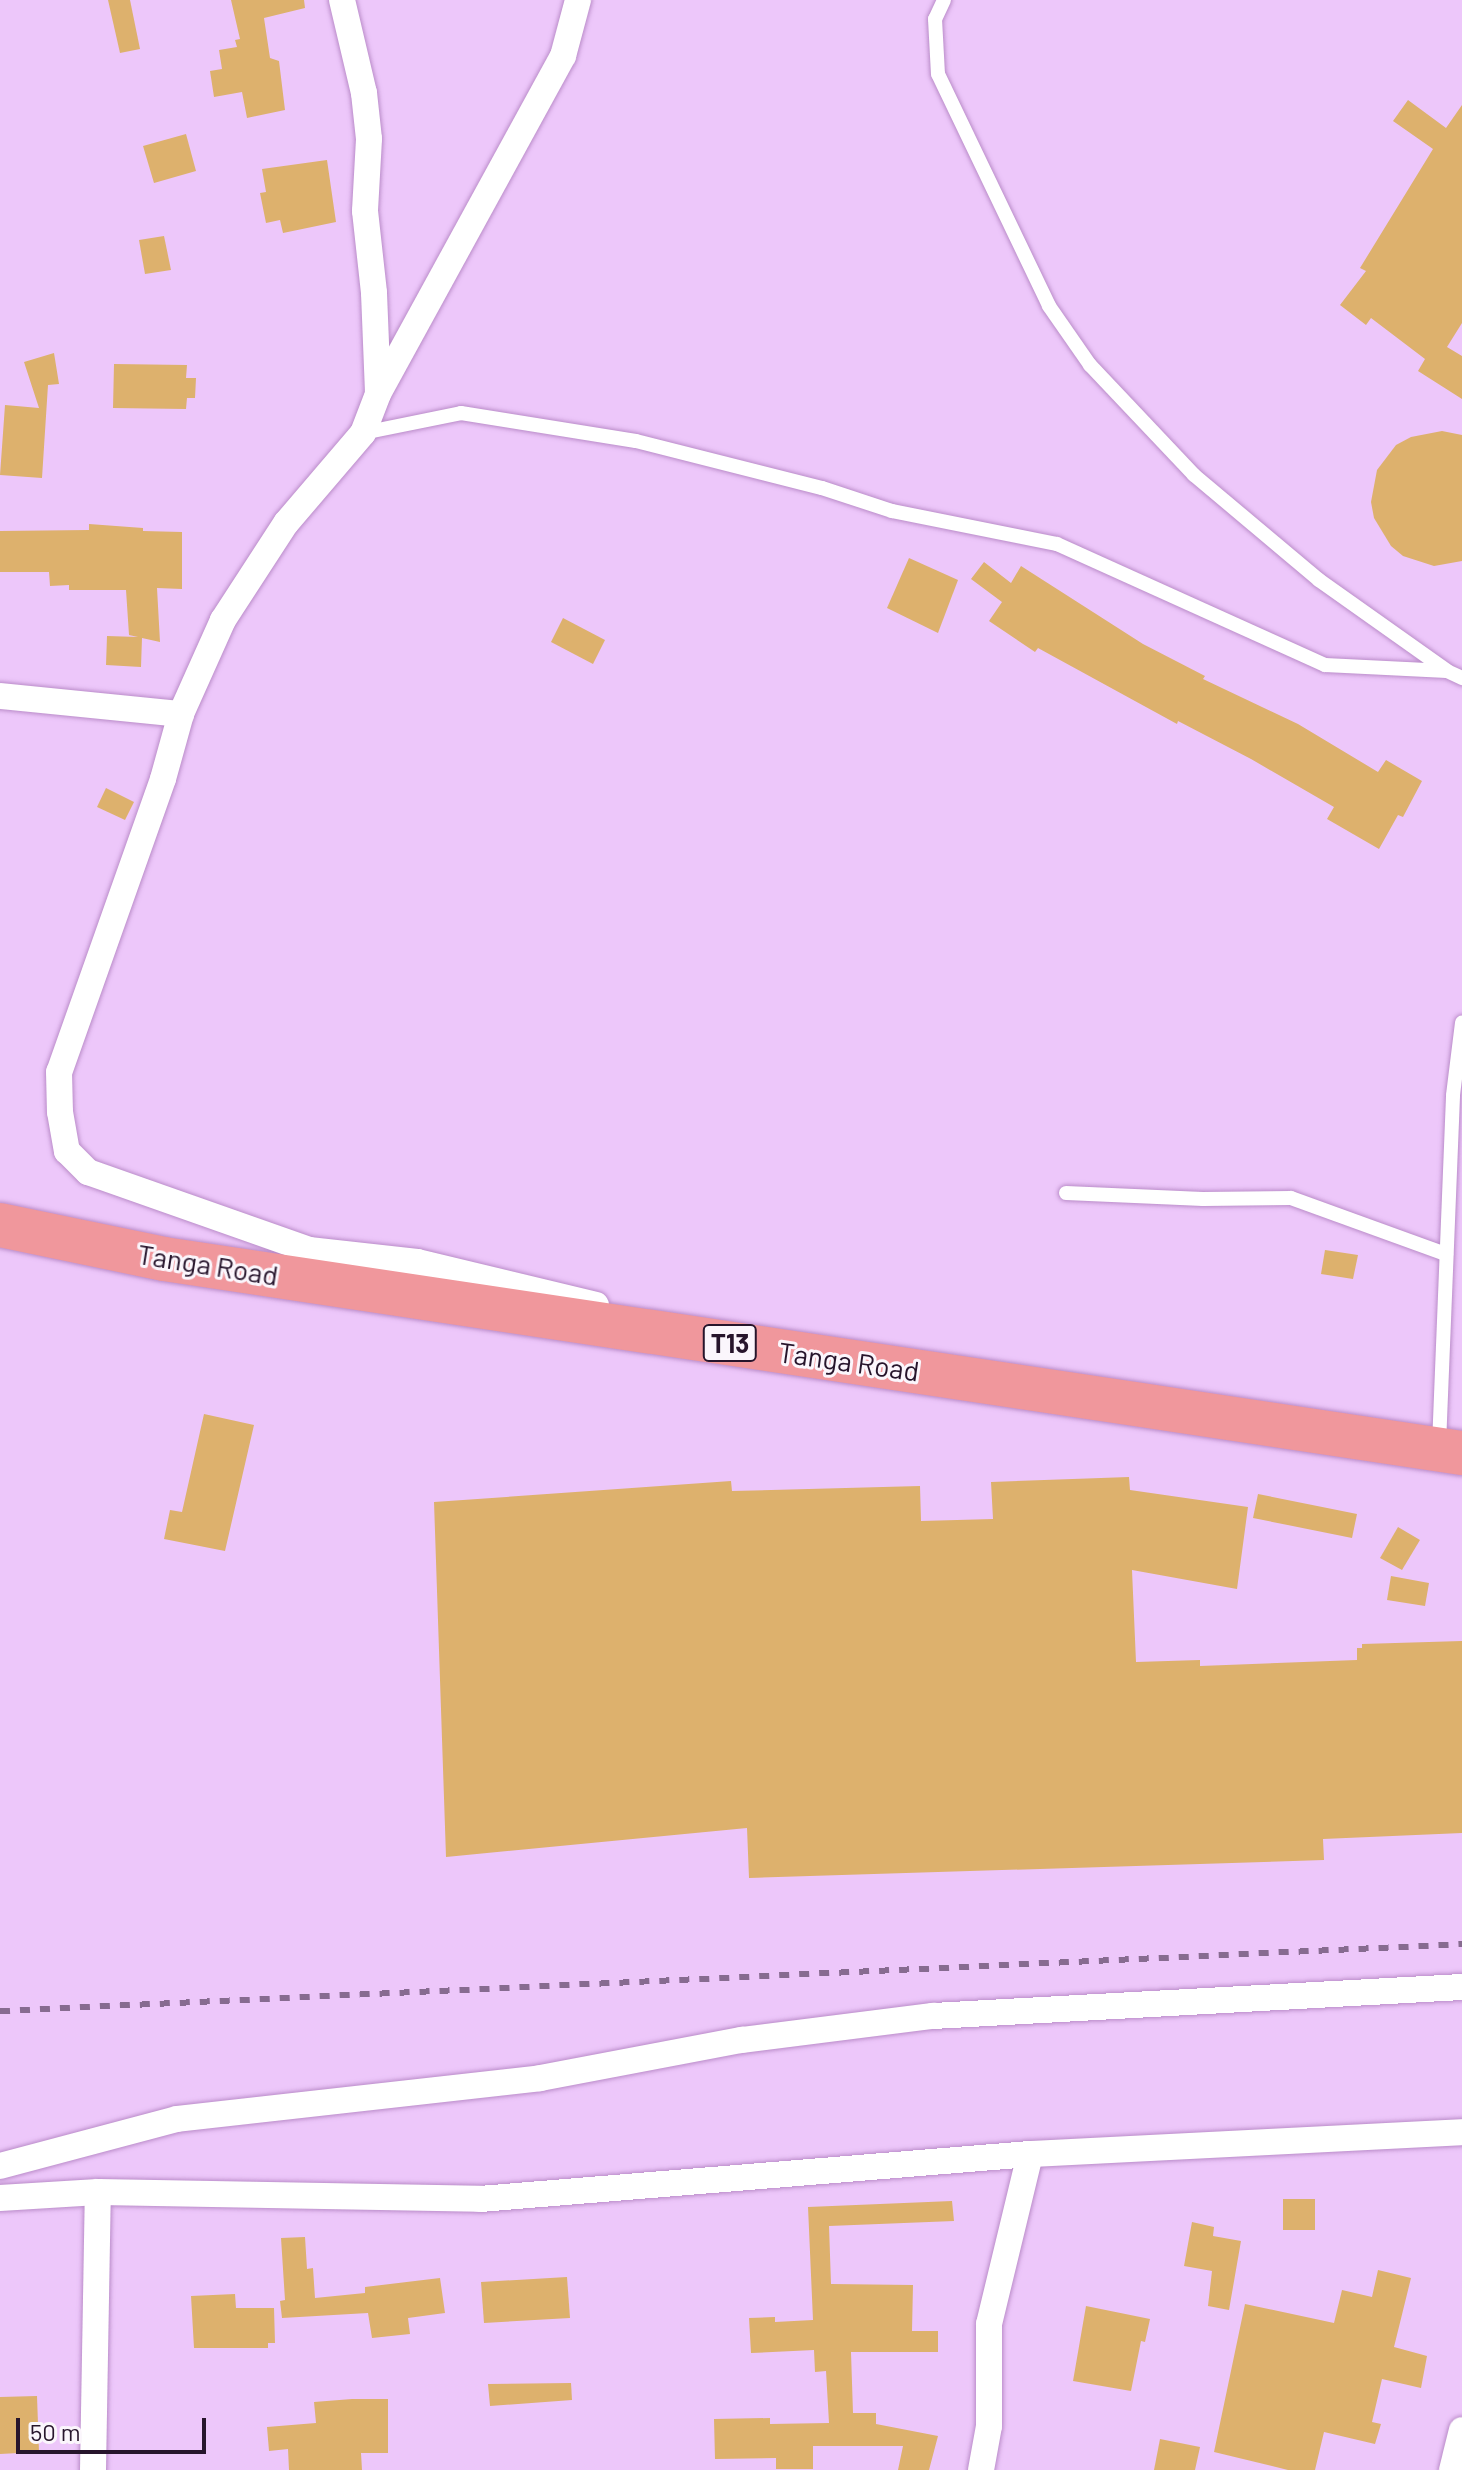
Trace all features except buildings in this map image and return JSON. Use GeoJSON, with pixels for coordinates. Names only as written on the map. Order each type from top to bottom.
{"type":"FeatureCollection","features":[{"type":"Feature","properties":{"kind":"highway","name":"Tanga Road"},"geometry":{"type":"LineString","coordinates":[[0,1225],[164,1259],[1450,1451]]}},
{"type":"Feature","properties":{"kind":"street"},"geometry":{"type":"LineString","coordinates":[[342,0],[364,93],[369,139],[365,211],[374,293],[378,394]]}},
{"type":"Feature","properties":{"kind":"street"},"geometry":{"type":"LineString","coordinates":[[578,0],[563,56],[378,394],[363,433],[286,523],[230,607],[181,714],[163,779],[59,1072],[60,1112],[67,1151],[88,1172],[309,1250],[417,1262],[593,1304],[702,1339]]}},
{"type":"Feature","properties":{"kind":"street"},"geometry":{"type":"LineString","coordinates":[[0,696],[181,714]]}},
{"type":"Feature","properties":{"kind":"street"},"geometry":{"type":"LineString","coordinates":[[0,2166],[177,2119],[540,2078],[742,2040],[875,2023],[933,2016],[1462,1987]]}},
{"type":"Feature","properties":{"kind":"street"},"geometry":{"type":"LineString","coordinates":[[0,2198],[98,2192],[480,2199],[1030,2154],[1462,2132]]}},
{"type":"Feature","properties":{"kind":"street"},"geometry":{"type":"LineString","coordinates":[[981,2470],[989,2426],[989,2324],[1030,2154]]}},
{"type":"Feature","properties":{"kind":"street"},"geometry":{"type":"LineString","coordinates":[[93,2470],[98,2192]]}},
{"type":"Feature","properties":{"kind":"street"},"geometry":{"type":"LineString","coordinates":[[1452,2470],[1462,2430]]}},
{"type":"Feature","properties":{"kind":"lane"},"geometry":{"type":"LineString","coordinates":[[944,0],[935,19],[938,74],[1049,306],[1090,365],[1194,475],[1319,580],[1447,671],[1462,678]]}},
{"type":"Feature","properties":{"kind":"lane"},"geometry":{"type":"LineString","coordinates":[[363,433],[461,413],[636,441],[822,488],[892,511],[1057,544],[1325,665],[1447,671]]}},
{"type":"Feature","properties":{"kind":"lane"},"geometry":{"type":"LineString","coordinates":[[1450,1451],[1446,1254],[1453,1095],[1462,1023]]}},
{"type":"Feature","properties":{"kind":"lane"},"geometry":{"type":"LineString","coordinates":[[1066,1193],[1203,1199],[1291,1198],[1446,1254]]}},
{"type":"Feature","properties":{"kind":"railway"},"geometry":{"type":"LineString","coordinates":[[0,2011],[1462,1944]]}}]}
